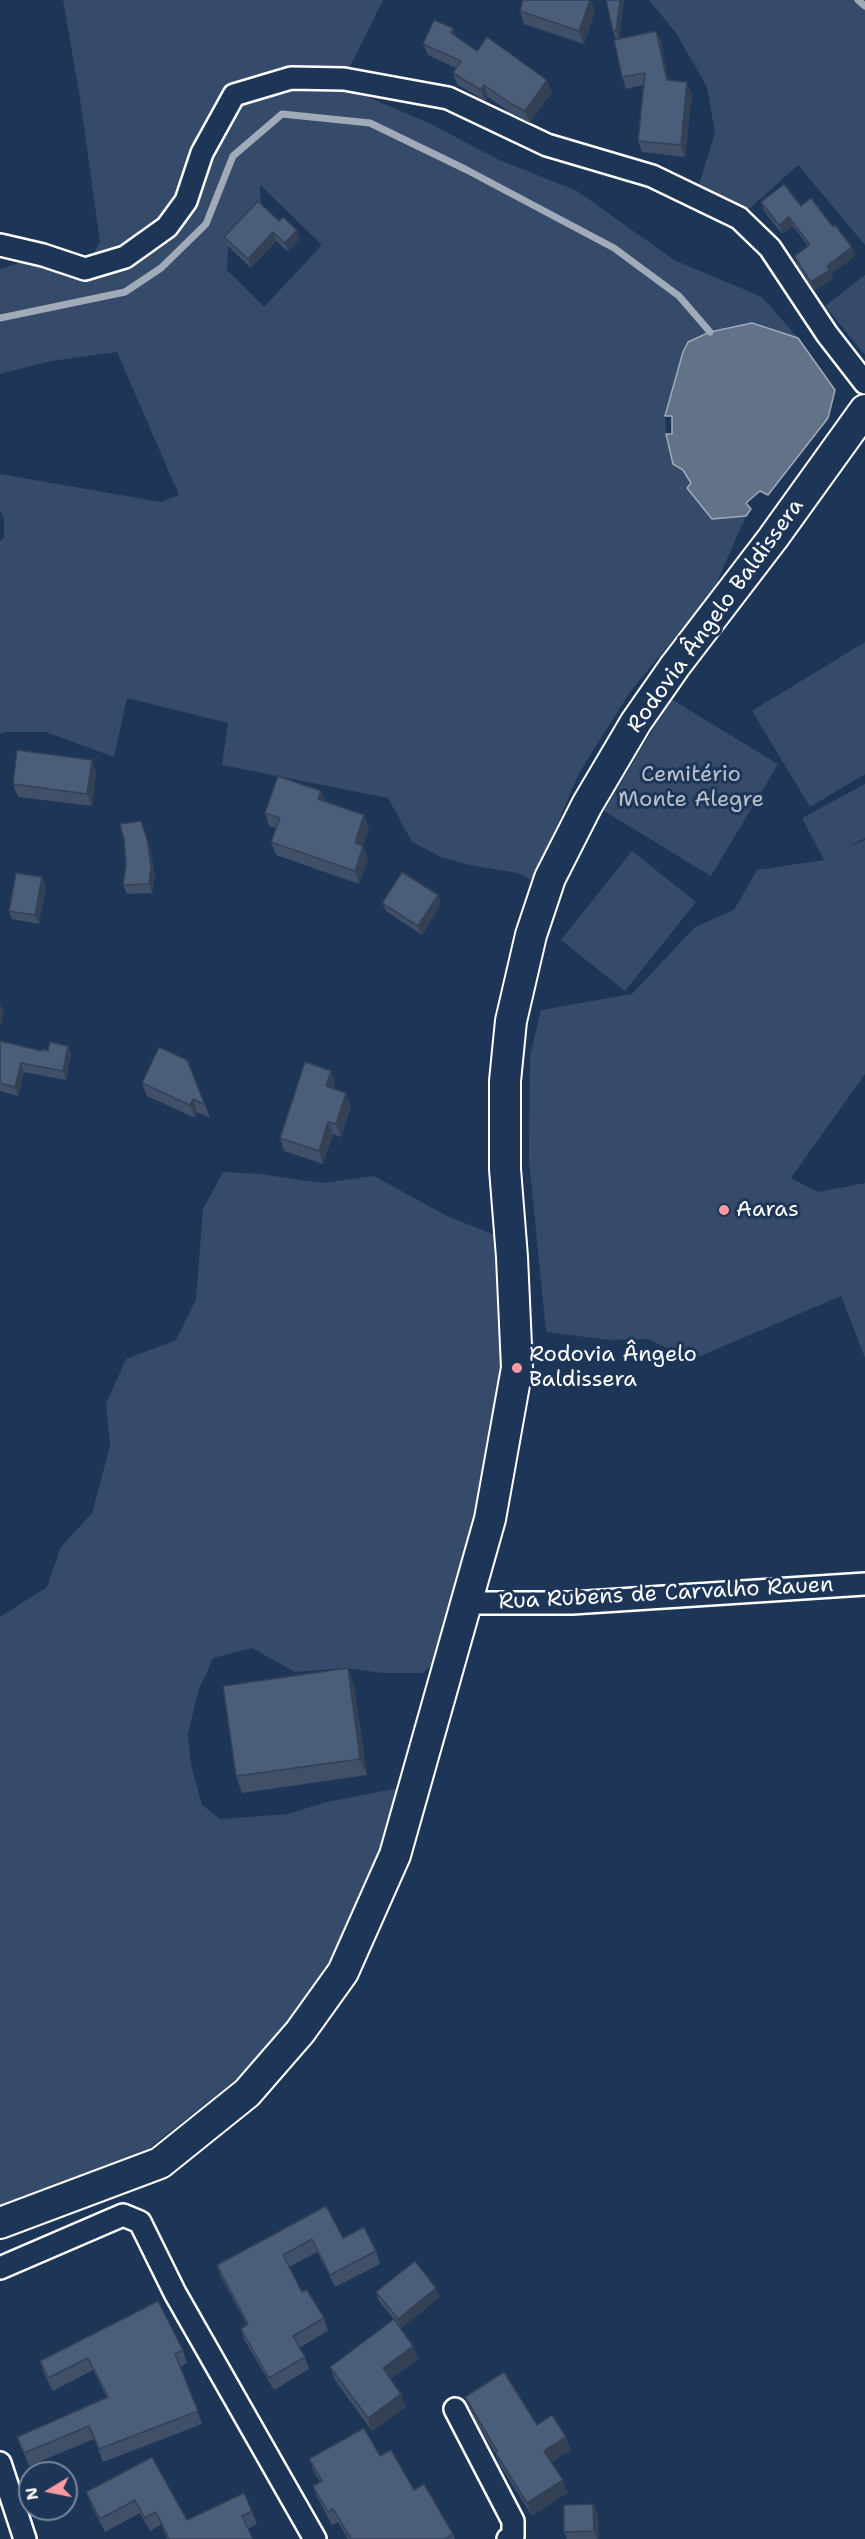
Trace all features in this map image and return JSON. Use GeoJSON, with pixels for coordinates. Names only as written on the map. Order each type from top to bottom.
{"type":"FeatureCollection","features":[{"type":"Feature","properties":{"kind":"street"},"geometry":{"type":"LineString","coordinates":[[0,245],[43,255],[85,269],[125,257],[166,227],[186,201],[202,153],[234,94],[291,78],[344,79],[448,98],[547,145],[652,176],[739,218],[770,248],[826,334],[865,383]]}},
{"type":"Feature","properties":{"kind":"street","name":"Rodovia Ângelo Baldissera"},"geometry":{"type":"LineString","coordinates":[[0,2223],[160,2163],[247,2093],[300,2032],[344,1972],[395,1855],[436,1703],[468,1604],[490,1519],[516,1368],[512,1257],[505,1169],[505,1081],[511,1021],[531,934],[550,878],[587,805],[636,722],[865,410]]}},
{"type":"Feature","properties":{"kind":"street","name":"Rua Rubens de Carvalho Rauen"},"geometry":{"type":"LineString","coordinates":[[468,1604],[572,1603],[865,1584]]}},
{"type":"Feature","properties":{"kind":"street"},"geometry":{"type":"LineString","coordinates":[[0,2268],[123,2215],[140,2222],[176,2293],[315,2539]]}},
{"type":"Feature","properties":{"kind":"street"},"geometry":{"type":"LineString","coordinates":[[455,2409],[513,2521],[513,2536],[508,2539]]}},
{"type":"Feature","properties":{"kind":"street"},"geometry":{"type":"LineString","coordinates":[[0,2463],[24,2539]]}},
{"type":"Feature","properties":{"kind":"green space"},"geometry":{"type":"Polygon","coordinates":[[[63,0],[383,0],[344,79],[343,90],[352,90],[431,124],[497,159],[577,191],[674,260],[762,297],[798,338],[752,323],[710,332],[688,342],[683,352],[665,416],[666,434],[673,464],[683,470],[712,519],[746,516],[713,591],[630,692],[579,773],[533,881],[518,873],[443,858],[412,842],[388,798],[222,765],[228,723],[127,698],[114,757],[46,732],[0,734],[0,541],[4,538],[4,520],[0,509],[0,474],[161,502],[179,495],[117,352],[51,361],[0,374],[0,269],[43,255],[85,269],[100,242],[80,98],[63,0]],[[260,185],[261,210],[228,246],[227,270],[264,307],[322,245],[260,185]]]}},
{"type":"Feature","properties":{"kind":"green space"},"geometry":{"type":"Polygon","coordinates":[[[649,0],[865,0],[865,245],[798,165],[739,218],[695,197],[715,133],[707,87],[676,33],[649,0]]]}},
{"type":"Feature","properties":{"kind":"green space"},"geometry":{"type":"Polygon","coordinates":[[[865,275],[865,355],[825,306],[865,275]]]}},
{"type":"Feature","properties":{"kind":"green space"},"geometry":{"type":"Polygon","coordinates":[[[865,642],[865,774],[810,807],[752,711],[865,642]]]}},
{"type":"Feature","properties":{"kind":"green space","name":"Cemitério Monte Alegre"},"geometry":{"type":"Polygon","coordinates":[[[671,699],[778,764],[711,876],[604,811],[671,699]]]}},
{"type":"Feature","properties":{"kind":"green space"},"geometry":{"type":"Polygon","coordinates":[[[865,784],[865,838],[844,849],[865,840],[865,1074],[791,1178],[818,1192],[865,1183],[865,1358],[841,1296],[691,1360],[648,1339],[609,1340],[546,1332],[529,1160],[530,1056],[541,1010],[632,994],[695,927],[734,910],[757,870],[824,860],[802,818],[865,784]]]}},
{"type":"Feature","properties":{"kind":"green space"},"geometry":{"type":"Polygon","coordinates":[[[632,851],[696,902],[625,991],[561,940],[632,851]]]}},
{"type":"Feature","properties":{"kind":"green space"},"geometry":{"type":"Polygon","coordinates":[[[223,1172],[260,1174],[322,1183],[374,1176],[447,1216],[495,1235],[499,1254],[501,1369],[473,1539],[435,1662],[423,1673],[382,1673],[345,1668],[295,1672],[252,1648],[213,1658],[198,1692],[188,1734],[191,1765],[202,1805],[220,1819],[288,1814],[327,1802],[399,1788],[396,1809],[331,1964],[289,2022],[234,2081],[148,2149],[0,2206],[0,1617],[47,1587],[61,1547],[92,1513],[110,1446],[106,1404],[126,1359],[176,1340],[196,1299],[203,1209],[223,1172]]]}},
{"type":"Feature","properties":{"kind":"shaded area"},"geometry":{"type":"Polygon","coordinates":[[[752,323],[798,338],[835,390],[828,418],[768,495],[760,491],[746,503],[751,509],[746,516],[712,519],[687,488],[691,483],[683,470],[673,464],[666,434],[672,434],[672,416],[665,416],[683,352],[688,342],[710,332],[752,323]]]}},
{"type":"Feature","properties":{"kind":"building"},"geometry":{"type":"Polygon","coordinates":[[[523,0],[590,0],[579,31],[520,11],[523,0]]]}},
{"type":"Feature","properties":{"kind":"building"},"geometry":{"type":"Polygon","coordinates":[[[606,0],[620,0],[616,31],[613,31],[606,0]]]}},
{"type":"Feature","properties":{"kind":"building"},"geometry":{"type":"Polygon","coordinates":[[[434,20],[453,28],[451,33],[477,51],[487,37],[547,80],[525,111],[484,85],[481,90],[453,73],[461,61],[423,44],[434,20]]]}},
{"type":"Feature","properties":{"kind":"building"},"geometry":{"type":"Polygon","coordinates":[[[656,31],[667,80],[687,82],[681,145],[638,141],[645,73],[622,77],[614,40],[656,31]]]}},
{"type":"Feature","properties":{"kind":"building"},"geometry":{"type":"Polygon","coordinates":[[[784,184],[801,206],[811,198],[852,247],[827,266],[830,270],[811,282],[794,256],[810,245],[789,217],[779,225],[761,202],[784,184]]]}},
{"type":"Feature","properties":{"kind":"building"},"geometry":{"type":"Polygon","coordinates":[[[258,201],[279,221],[283,217],[297,230],[285,243],[273,232],[248,259],[224,237],[258,201]]]}},
{"type":"Feature","properties":{"kind":"building"},"geometry":{"type":"Polygon","coordinates":[[[17,750],[92,760],[87,794],[13,784],[17,750]]]}},
{"type":"Feature","properties":{"kind":"building"},"geometry":{"type":"Polygon","coordinates":[[[278,776],[321,791],[318,799],[364,815],[355,843],[363,846],[355,871],[271,842],[280,818],[265,813],[278,776]]]}},
{"type":"Feature","properties":{"kind":"building"},"geometry":{"type":"Polygon","coordinates":[[[141,821],[147,839],[151,867],[149,884],[123,885],[126,864],[120,824],[141,821]]]}},
{"type":"Feature","properties":{"kind":"building"},"geometry":{"type":"Polygon","coordinates":[[[402,872],[438,895],[418,926],[382,903],[402,872]]]}},
{"type":"Feature","properties":{"kind":"building"},"geometry":{"type":"Polygon","coordinates":[[[16,873],[42,877],[35,915],[9,911],[16,873]]]}},
{"type":"Feature","properties":{"kind":"building"},"geometry":{"type":"Polygon","coordinates":[[[0,1041],[42,1051],[42,1049],[48,1051],[50,1042],[68,1046],[63,1071],[21,1063],[15,1087],[0,1083],[0,1041]]]}},
{"type":"Feature","properties":{"kind":"building"},"geometry":{"type":"Polygon","coordinates":[[[159,1047],[187,1060],[205,1105],[193,1099],[190,1105],[142,1083],[159,1047]]]}},
{"type":"Feature","properties":{"kind":"building"},"geometry":{"type":"Polygon","coordinates":[[[305,1062],[331,1071],[326,1086],[346,1093],[336,1124],[328,1122],[319,1151],[280,1138],[305,1062]]]}},
{"type":"Feature","properties":{"kind":"building"},"geometry":{"type":"Polygon","coordinates":[[[348,1668],[360,1759],[236,1776],[223,1686],[348,1668]]]}},
{"type":"Feature","properties":{"kind":"building"},"geometry":{"type":"Polygon","coordinates":[[[326,2206],[343,2238],[364,2227],[376,2251],[330,2275],[312,2239],[283,2255],[302,2292],[307,2290],[324,2318],[293,2336],[305,2357],[269,2378],[241,2329],[248,2324],[217,2265],[326,2206]]]}},
{"type":"Feature","properties":{"kind":"building"},"geometry":{"type":"Polygon","coordinates":[[[415,2261],[436,2288],[398,2319],[376,2292],[415,2261]]]}},
{"type":"Feature","properties":{"kind":"building"},"geometry":{"type":"Polygon","coordinates":[[[158,2301],[183,2350],[175,2354],[198,2411],[99,2449],[89,2426],[24,2453],[17,2437],[108,2397],[88,2358],[48,2378],[40,2361],[158,2301]]]}},
{"type":"Feature","properties":{"kind":"building"},"geometry":{"type":"Polygon","coordinates":[[[394,2319],[413,2346],[383,2368],[401,2394],[368,2418],[330,2367],[394,2319]]]}},
{"type":"Feature","properties":{"kind":"building"},"geometry":{"type":"Polygon","coordinates":[[[504,2372],[537,2425],[552,2415],[566,2437],[544,2451],[563,2480],[527,2503],[495,2452],[497,2451],[465,2397],[504,2372]]]}},
{"type":"Feature","properties":{"kind":"building"},"geometry":{"type":"Polygon","coordinates":[[[364,2428],[380,2456],[391,2450],[414,2490],[424,2484],[453,2534],[445,2539],[351,2539],[333,2509],[328,2512],[313,2486],[322,2481],[309,2459],[364,2428]]]}},
{"type":"Feature","properties":{"kind":"building"},"geometry":{"type":"Polygon","coordinates":[[[152,2457],[187,2520],[244,2493],[252,2511],[242,2516],[253,2539],[169,2539],[156,2512],[145,2518],[135,2500],[100,2519],[86,2492],[152,2457]]]}},
{"type":"Feature","properties":{"kind":"building"},"geometry":{"type":"Polygon","coordinates":[[[593,2504],[594,2531],[564,2532],[564,2505],[593,2504]]]}},
{"type":"Feature","properties":{"kind":"waterway"},"geometry":{"type":"LineString","coordinates":[[858,0],[865,6]]}},
{"type":"Feature","properties":{"kind":"waterway"},"geometry":{"type":"LineString","coordinates":[[0,318],[125,292],[161,268],[206,224],[233,156],[282,114],[370,123],[465,169],[614,248],[679,296],[710,332]]}},
{"type":"Feature","properties":{"kind":"place","name":"Aaras"},"geometry":{"type":"Point","coordinates":[724,1210]}},
{"type":"Feature","properties":{"kind":"place","name":"Rodovia Ângelo Baldissera"},"geometry":{"type":"Point","coordinates":[517,1368]}}]}
